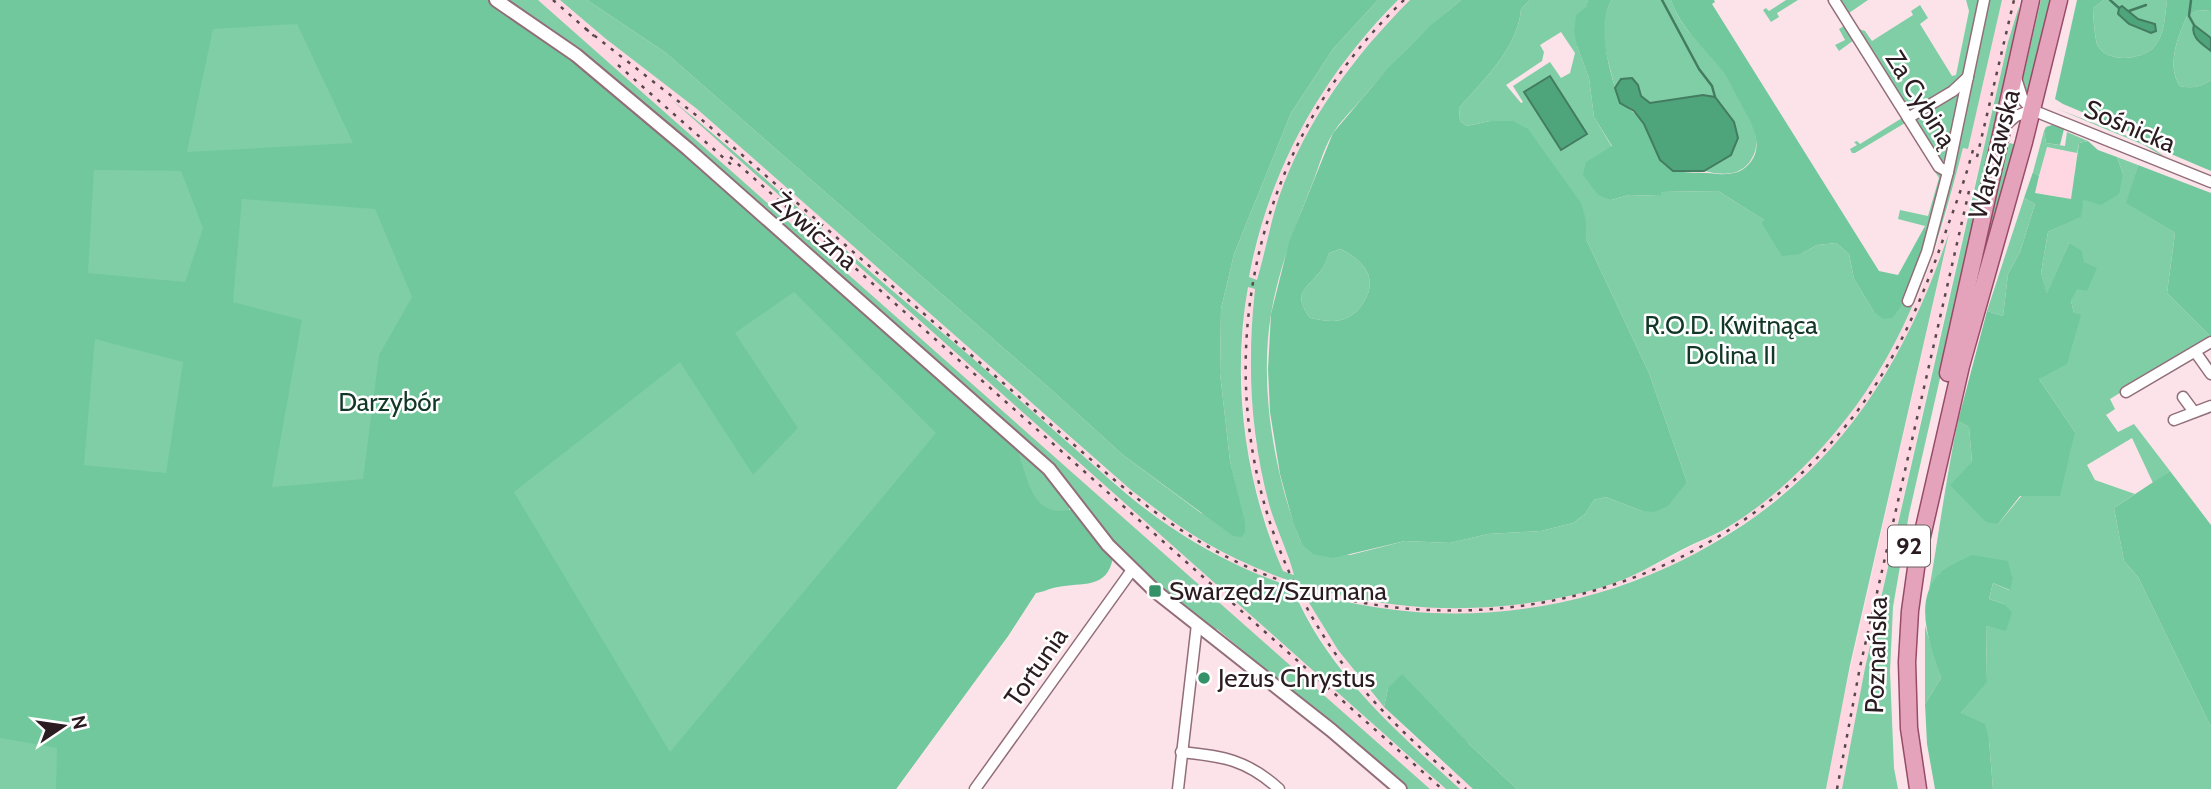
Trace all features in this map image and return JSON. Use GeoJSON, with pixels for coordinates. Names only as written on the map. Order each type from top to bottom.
{"type":"FeatureCollection","features":[{"type":"Feature","properties":{"kind":"main road","name":"Warszawska"},"geometry":{"type":"LineString","coordinates":[[1967,319],[2003,127],[2031,0]]}},
{"type":"Feature","properties":{"kind":"main road","name":"Warszawska"},"geometry":{"type":"LineString","coordinates":[[1967,319],[2032,110],[2059,0]]}},
{"type":"Feature","properties":{"kind":"main road","name":"Poznańska"},"geometry":{"type":"LineString","coordinates":[[1906,789],[1896,691],[1901,599],[1912,530],[1967,319]]}},
{"type":"Feature","properties":{"kind":"main road","name":"Poznańska"},"geometry":{"type":"LineString","coordinates":[[1918,789],[1907,705],[1910,611],[1918,554],[1967,319]]}},
{"type":"Feature","properties":{"kind":"street","name":"Żywiczna"},"geometry":{"type":"LineString","coordinates":[[496,0],[576,55],[680,142],[1042,463],[1132,570],[1400,789]]}},
{"type":"Feature","properties":{"kind":"street","name":"Za Cybiną"},"geometry":{"type":"LineString","coordinates":[[1834,0],[1939,167],[1948,172],[1927,252],[1908,301]]}},
{"type":"Feature","properties":{"kind":"street"},"geometry":{"type":"LineString","coordinates":[[1948,172],[1984,0]]}},
{"type":"Feature","properties":{"kind":"street"},"geometry":{"type":"LineString","coordinates":[[2003,127],[2016,116],[2032,110],[2023,100],[2015,75]]}},
{"type":"Feature","properties":{"kind":"street"},"geometry":{"type":"LineString","coordinates":[[1908,118],[1953,91],[1968,77]]}},
{"type":"Feature","properties":{"kind":"street","name":"Sośnicka"},"geometry":{"type":"LineString","coordinates":[[2032,110],[2211,182]]}},
{"type":"Feature","properties":{"kind":"street"},"geometry":{"type":"LineString","coordinates":[[2126,392],[2211,342]]}},
{"type":"Feature","properties":{"kind":"street"},"geometry":{"type":"LineString","coordinates":[[2196,353],[2211,374]]}},
{"type":"Feature","properties":{"kind":"street"},"geometry":{"type":"LineString","coordinates":[[2183,397],[2194,412]]}},
{"type":"Feature","properties":{"kind":"street"},"geometry":{"type":"LineString","coordinates":[[2174,420],[2211,406]]}},
{"type":"Feature","properties":{"kind":"street","name":"Tortunia"},"geometry":{"type":"LineString","coordinates":[[975,789],[1132,570]]}},
{"type":"Feature","properties":{"kind":"street"},"geometry":{"type":"LineString","coordinates":[[1178,789],[1197,624]]}},
{"type":"Feature","properties":{"kind":"street"},"geometry":{"type":"LineString","coordinates":[[1181,752],[1208,754],[1241,762],[1279,789]]}},
{"type":"Feature","properties":{"kind":"shaded area"},"geometry":{"type":"Polygon","coordinates":[[[538,0],[560,0],[697,109],[1131,490],[1170,520],[1286,580],[1329,593],[1419,607],[1492,607],[1602,587],[1654,566],[1726,529],[1752,511],[1795,474],[1838,429],[1881,369],[1921,290],[1943,227],[1963,148],[1968,149],[2002,0],[2020,0],[1947,303],[1865,668],[1842,789],[1826,789],[1836,732],[1947,243],[1922,309],[1906,342],[1869,402],[1813,468],[1756,516],[1689,557],[1657,572],[1587,597],[1524,610],[1418,614],[1329,599],[1285,585],[1243,569],[1167,525],[1094,466],[694,118],[1446,789],[1430,789],[538,0]]]}},
{"type":"Feature","properties":{"kind":"shaded area"},"geometry":{"type":"Polygon","coordinates":[[[1398,0],[1410,0],[1356,59],[1325,102],[1300,148],[1271,223],[1255,288],[1250,357],[1255,439],[1295,575],[1283,571],[1276,554],[1257,492],[1247,444],[1241,364],[1247,287],[1263,220],[1299,131],[1323,90],[1350,53],[1398,0]]]}},
{"type":"Feature","properties":{"kind":"shaded area"},"geometry":{"type":"Polygon","coordinates":[[[2122,6],[2138,19],[2155,24],[2156,31],[2151,33],[2129,24],[2118,14],[2122,6]]]}},
{"type":"Feature","properties":{"kind":"shaded area"},"geometry":{"type":"Polygon","coordinates":[[[2194,25],[2211,38],[2211,51],[2195,37],[2194,25]]]}},
{"type":"Feature","properties":{"kind":"shaded area"},"geometry":{"type":"Polygon","coordinates":[[[1550,76],[1587,134],[1561,150],[1524,92],[1550,76]]]}},
{"type":"Feature","properties":{"kind":"shaded area"},"geometry":{"type":"Polygon","coordinates":[[[1632,78],[1638,85],[1641,96],[1650,103],[1703,95],[1715,97],[1734,122],[1738,138],[1731,155],[1704,171],[1673,171],[1660,160],[1644,124],[1634,111],[1620,103],[1615,88],[1621,79],[1632,78]]]}},
{"type":"Feature","properties":{"kind":"shaded area"},"geometry":{"type":"Polygon","coordinates":[[[2047,147],[2077,153],[2071,199],[2035,193],[2047,147]]]}},
{"type":"Feature","properties":{"kind":"shaded area"},"geometry":{"type":"Polygon","coordinates":[[[1293,589],[1303,593],[1338,650],[1373,695],[1407,730],[1473,789],[1460,789],[1367,701],[1321,639],[1293,589]]]}},
{"type":"Feature","properties":{"kind":"green space","name":"Darzybór"},"geometry":{"type":"Polygon","coordinates":[[[0,0],[496,0],[882,320],[1073,499],[1036,592],[1008,636],[896,789],[0,789],[0,0]]]}},
{"type":"Feature","properties":{"kind":"green space","name":"Darzybór"},"geometry":{"type":"Polygon","coordinates":[[[0,0],[489,0],[550,41],[659,128],[1015,445],[1027,481],[1039,501],[1047,508],[1058,511],[1073,509],[1113,557],[1106,575],[1099,580],[1036,593],[1008,636],[896,789],[56,789],[57,748],[0,738],[0,0]],[[297,24],[213,29],[187,152],[353,143],[297,24]],[[94,170],[88,273],[185,282],[203,228],[181,171],[94,170]],[[242,199],[233,302],[302,320],[272,487],[363,479],[379,355],[412,297],[375,209],[242,199]],[[794,292],[735,333],[798,428],[753,475],[680,362],[514,492],[670,752],[936,433],[794,292]],[[95,339],[84,465],[166,473],[183,362],[95,339]]]}},
{"type":"Feature","properties":{"kind":"green space"},"geometry":{"type":"Polygon","coordinates":[[[502,0],[538,0],[1430,789],[1405,789],[1240,653],[1242,650],[1217,629],[1213,632],[1143,575],[1080,503],[502,0]]]}},
{"type":"Feature","properties":{"kind":"green space","name":"R.O.D. Kwitnąca Dolina II"},"geometry":{"type":"Polygon","coordinates":[[[560,0],[587,0],[666,53],[1123,455],[1201,513],[1246,531],[1230,461],[1220,373],[1221,309],[1234,254],[1291,113],[1333,49],[1378,0],[1398,0],[1345,61],[1302,127],[1270,199],[1258,238],[1249,277],[1257,280],[1276,207],[1290,169],[1318,116],[1351,67],[1410,0],[1461,0],[1396,61],[1333,133],[1292,237],[1274,298],[1268,342],[1268,401],[1276,459],[1291,516],[1301,543],[1350,555],[1405,541],[1450,543],[1488,534],[1541,531],[1573,523],[1585,514],[1594,500],[1606,497],[1642,511],[1687,482],[1649,373],[1586,239],[1586,220],[1490,121],[1467,126],[1460,121],[1459,108],[1507,50],[1514,37],[1521,9],[1530,0],[1588,0],[1577,46],[1589,78],[1594,117],[1612,147],[1611,200],[1629,195],[1660,196],[1661,192],[1718,191],[1764,220],[1801,254],[1817,245],[1836,243],[1849,254],[1854,279],[1874,312],[1928,234],[1925,226],[1898,219],[1900,210],[1928,216],[1939,178],[1905,123],[1852,153],[1850,149],[1857,145],[1854,142],[1860,144],[1902,118],[1854,40],[1839,51],[1835,45],[1845,40],[1839,29],[1844,26],[1827,0],[1868,0],[1849,13],[1859,29],[1865,31],[1872,41],[1913,15],[1911,11],[1920,5],[1928,18],[1920,24],[1952,76],[1956,75],[1969,11],[1966,0],[2002,0],[1968,149],[1963,148],[1936,244],[1913,305],[1865,393],[1820,449],[1785,484],[1748,514],[1717,533],[1624,579],[1554,599],[1503,606],[1452,608],[1401,605],[1351,597],[1301,584],[1254,567],[1208,544],[1168,518],[1131,490],[697,109],[560,0]],[[1561,32],[1540,45],[1544,52],[1542,61],[1506,85],[1521,103],[1523,102],[1513,86],[1550,62],[1561,78],[1570,73],[1575,53],[1561,32]],[[1248,287],[1241,359],[1245,432],[1259,503],[1270,538],[1283,571],[1294,575],[1269,504],[1258,450],[1251,371],[1255,289],[1248,287]]]}},
{"type":"Feature","properties":{"kind":"green space"},"geometry":{"type":"Polygon","coordinates":[[[587,0],[1378,0],[1333,49],[1291,113],[1234,254],[1221,309],[1220,373],[1230,461],[1245,522],[1246,531],[1242,537],[1233,536],[1123,455],[666,53],[587,0]]]}},
{"type":"Feature","properties":{"kind":"green space"},"geometry":{"type":"Polygon","coordinates":[[[1461,0],[1530,0],[1521,9],[1514,37],[1507,50],[1459,108],[1460,121],[1467,126],[1490,121],[1513,121],[1528,129],[1581,203],[1586,220],[1586,239],[1649,373],[1687,482],[1668,506],[1654,512],[1642,511],[1606,497],[1594,500],[1585,514],[1573,523],[1541,531],[1488,534],[1450,543],[1405,541],[1333,558],[1313,554],[1301,543],[1280,474],[1270,412],[1268,369],[1271,314],[1289,242],[1333,133],[1388,68],[1431,25],[1461,0]],[[1341,249],[1329,253],[1323,267],[1303,291],[1302,302],[1310,318],[1341,320],[1352,315],[1367,297],[1370,280],[1368,273],[1350,254],[1341,249]]]}},
{"type":"Feature","properties":{"kind":"green space"},"geometry":{"type":"Polygon","coordinates":[[[1588,0],[1612,0],[1607,10],[1605,36],[1616,92],[1620,103],[1644,124],[1661,160],[1675,171],[1726,174],[1742,170],[1754,157],[1754,131],[1726,75],[1686,28],[1671,0],[1714,0],[1712,4],[1879,271],[1898,275],[1925,226],[1925,247],[1917,274],[1905,300],[1892,318],[1883,319],[1874,312],[1854,279],[1849,254],[1836,243],[1817,245],[1801,254],[1782,256],[1762,224],[1764,220],[1718,191],[1661,192],[1661,196],[1629,195],[1611,200],[1598,195],[1583,175],[1586,162],[1612,146],[1594,117],[1589,78],[1574,31],[1576,15],[1586,7],[1588,0]]]}},
{"type":"Feature","properties":{"kind":"green space"},"geometry":{"type":"Polygon","coordinates":[[[1612,0],[1671,0],[1687,30],[1726,74],[1753,126],[1756,149],[1743,169],[1724,174],[1704,171],[1731,155],[1738,138],[1734,122],[1703,95],[1650,103],[1641,96],[1638,85],[1621,79],[1615,88],[1604,32],[1604,21],[1612,0]]]}},
{"type":"Feature","properties":{"kind":"green space"},"geometry":{"type":"Polygon","coordinates":[[[1786,0],[1798,0],[1777,13],[1779,17],[1771,22],[1763,10],[1766,8],[1769,11],[1786,0]]]}},
{"type":"Feature","properties":{"kind":"green space"},"geometry":{"type":"Polygon","coordinates":[[[2041,0],[2055,0],[2030,103],[2022,87],[2041,0]]]}},
{"type":"Feature","properties":{"kind":"green space"},"geometry":{"type":"Polygon","coordinates":[[[2077,0],[2104,0],[2093,8],[2098,46],[2109,55],[2124,58],[2148,52],[2157,43],[2164,25],[2167,0],[2211,0],[2211,11],[2198,10],[2187,16],[2177,42],[2174,69],[2180,86],[2196,87],[2211,80],[2211,171],[2055,99],[2077,0]]]}},
{"type":"Feature","properties":{"kind":"green space"},"geometry":{"type":"Polygon","coordinates":[[[2104,0],[2167,0],[2162,31],[2153,48],[2141,55],[2124,58],[2102,51],[2096,39],[2093,8],[2104,0]]]}},
{"type":"Feature","properties":{"kind":"green space"},"geometry":{"type":"Polygon","coordinates":[[[2019,6],[2016,37],[1909,514],[1893,607],[1890,671],[1894,768],[1898,789],[1842,789],[1865,668],[2008,42],[2019,6]]]}},
{"type":"Feature","properties":{"kind":"green space"},"geometry":{"type":"Polygon","coordinates":[[[2198,10],[2211,11],[2211,80],[2196,87],[2184,87],[2180,86],[2176,78],[2175,51],[2187,16],[2198,10]]]}},
{"type":"Feature","properties":{"kind":"green space"},"geometry":{"type":"Polygon","coordinates":[[[672,100],[1121,489],[1169,526],[1226,560],[1286,585],[1349,602],[1413,612],[1478,613],[1543,606],[1606,591],[1668,567],[1721,539],[1768,507],[1810,471],[1846,431],[1877,387],[1904,340],[1949,233],[1850,665],[1826,789],[1517,789],[1469,744],[1388,688],[1384,707],[1338,650],[1303,593],[1293,589],[1324,647],[1344,673],[1388,722],[1460,789],[1446,789],[672,100]]]}},
{"type":"Feature","properties":{"kind":"green space"},"geometry":{"type":"Polygon","coordinates":[[[2055,108],[2145,143],[2171,161],[2144,145],[2055,108]]]}},
{"type":"Feature","properties":{"kind":"green space"},"geometry":{"type":"Polygon","coordinates":[[[2052,125],[2064,129],[2060,145],[2046,143],[2044,131],[2052,125]]]}},
{"type":"Feature","properties":{"kind":"green space"},"geometry":{"type":"Polygon","coordinates":[[[2044,131],[2046,143],[2065,146],[2067,132],[2088,141],[2079,143],[2077,153],[2047,147],[2039,176],[2033,172],[2044,131]]]}},
{"type":"Feature","properties":{"kind":"green space"},"geometry":{"type":"Polygon","coordinates":[[[2088,141],[2098,150],[2117,157],[2123,174],[2119,194],[2101,205],[2084,200],[2081,217],[2048,232],[2041,273],[2047,293],[2069,243],[2082,251],[2084,262],[2097,268],[2087,291],[2077,289],[2071,301],[2074,313],[2081,315],[2067,364],[2039,379],[2075,432],[2060,496],[2020,496],[1998,524],[1986,522],[1950,485],[1972,462],[1969,427],[1958,421],[1987,311],[2003,316],[2008,274],[2020,252],[2035,204],[2024,198],[2033,172],[2039,176],[2035,193],[2071,199],[2079,143],[2088,141]]]}},
{"type":"Feature","properties":{"kind":"green space"},"geometry":{"type":"Polygon","coordinates":[[[2005,142],[2018,145],[1966,325],[2005,142]]]}},
{"type":"Feature","properties":{"kind":"green space"},"geometry":{"type":"Polygon","coordinates":[[[2117,157],[2138,165],[2127,203],[2175,233],[2167,293],[2211,337],[2110,399],[2115,409],[2106,415],[2118,432],[2134,424],[2170,471],[2153,483],[2132,438],[2087,465],[2095,480],[2135,494],[2114,508],[2124,561],[2138,577],[2211,727],[2211,789],[1993,789],[1989,740],[1961,713],[1987,681],[1986,626],[2006,630],[2004,604],[1989,599],[1993,583],[2009,590],[2013,580],[1940,573],[1929,590],[1958,421],[1969,427],[1972,462],[1998,524],[2075,432],[2039,379],[2074,313],[2071,301],[2084,262],[2069,243],[2047,294],[2041,273],[2048,232],[2080,217],[2084,200],[2123,174],[2117,157]]]}},
{"type":"Feature","properties":{"kind":"green space"},"geometry":{"type":"Polygon","coordinates":[[[2138,165],[2211,193],[2211,337],[2167,293],[2175,233],[2126,203],[2138,165]]]}},
{"type":"Feature","properties":{"kind":"green space"},"geometry":{"type":"Polygon","coordinates":[[[2024,198],[2035,204],[2020,252],[2008,274],[2003,316],[1987,311],[2024,198]]]}},
{"type":"Feature","properties":{"kind":"green space"},"geometry":{"type":"Polygon","coordinates":[[[1341,249],[1357,260],[1368,273],[1370,280],[1367,297],[1359,309],[1345,319],[1332,321],[1310,318],[1302,302],[1303,291],[1322,269],[1329,253],[1341,249]]]}},
{"type":"Feature","properties":{"kind":"green space"},"geometry":{"type":"Polygon","coordinates":[[[2170,471],[2211,525],[2211,727],[2138,577],[2124,561],[2114,508],[2170,471]]]}},
{"type":"Feature","properties":{"kind":"green space"},"geometry":{"type":"Polygon","coordinates":[[[1972,555],[2008,561],[2013,580],[2010,590],[1993,583],[1989,599],[2004,604],[2012,612],[2006,631],[1986,626],[1987,682],[1961,713],[1985,724],[1993,789],[1935,789],[1927,744],[1925,704],[1941,678],[1926,625],[1927,598],[1931,585],[1939,574],[1972,555]]]}},
{"type":"Feature","properties":{"kind":"green space"},"geometry":{"type":"Polygon","coordinates":[[[1925,626],[1941,678],[1925,704],[1925,626]]]}},
{"type":"Feature","properties":{"kind":"green space"},"geometry":{"type":"Polygon","coordinates":[[[1402,674],[1469,744],[1517,789],[1473,789],[1384,707],[1388,688],[1402,674]]]}},
{"type":"Feature","properties":{"kind":"waterway"},"geometry":{"type":"LineString","coordinates":[[1662,0],[1699,69],[1712,86],[1715,97]]}},
{"type":"Feature","properties":{"kind":"waterway"},"geometry":{"type":"LineString","coordinates":[[2110,0],[2119,8]]}},
{"type":"Feature","properties":{"kind":"waterway"},"geometry":{"type":"LineString","coordinates":[[2191,0],[2189,16],[2194,25]]}},
{"type":"Feature","properties":{"kind":"waterway"},"geometry":{"type":"LineString","coordinates":[[2129,11],[2146,5]]}},
{"type":"Feature","properties":{"kind":"railway"},"geometry":{"type":"LineString","coordinates":[[553,0],[594,36]]}},
{"type":"Feature","properties":{"kind":"railway"},"geometry":{"type":"LineString","coordinates":[[1404,0],[1345,66],[1300,140],[1268,220],[1250,303],[1246,388],[1257,473],[1282,556],[1323,635],[1371,698],[1407,736],[1466,789]]}},
{"type":"Feature","properties":{"kind":"railway"},"geometry":{"type":"LineString","coordinates":[[1977,157],[2014,0]]}},
{"type":"Feature","properties":{"kind":"railway"},"geometry":{"type":"LineString","coordinates":[[586,29],[701,119],[1104,471],[1156,513],[1212,549],[1252,569],[1329,595],[1408,609],[1488,609],[1567,598],[1643,574],[1715,539],[1780,492],[1838,435],[1857,412],[1889,363],[1926,284],[1962,187],[1974,146]]}},
{"type":"Feature","properties":{"kind":"railway"},"geometry":{"type":"LineString","coordinates":[[618,65],[734,167]]}},
{"type":"Feature","properties":{"kind":"railway"},"geometry":{"type":"LineString","coordinates":[[730,157],[1442,789]]}},
{"type":"Feature","properties":{"kind":"railway"},"geometry":{"type":"LineString","coordinates":[[1837,789],[1860,667],[1969,191]]}},
{"type":"Feature","properties":{"kind":"place","name":"Swarzędz/Szumana"},"geometry":{"type":"Point","coordinates":[1155,591]}},
{"type":"Feature","properties":{"kind":"place","name":"Jezus Chrystus"},"geometry":{"type":"Point","coordinates":[1204,678]}}]}
